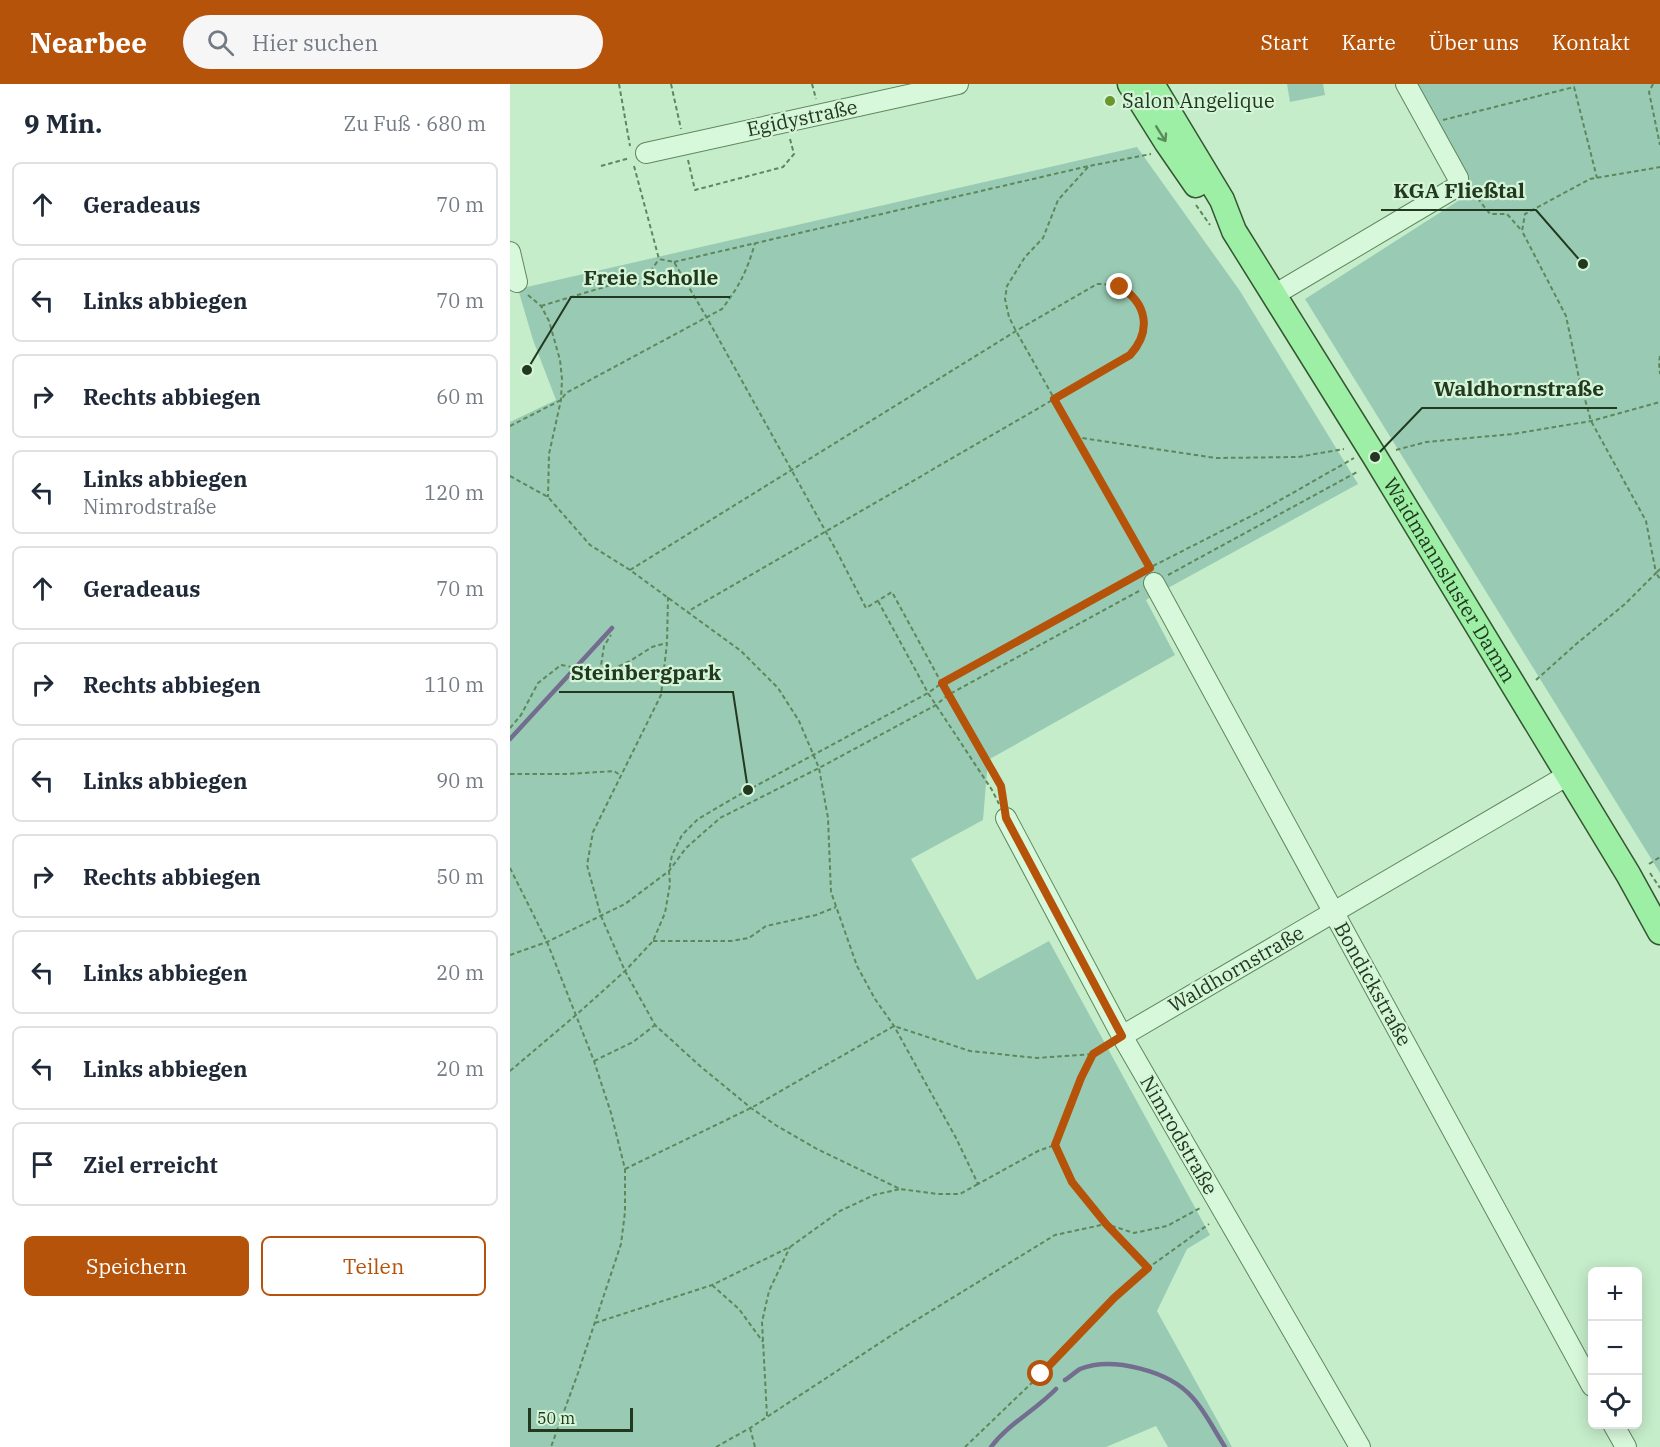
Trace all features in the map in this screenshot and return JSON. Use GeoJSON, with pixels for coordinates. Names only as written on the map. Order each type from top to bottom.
{"type":"FeatureCollection","features":[{"type":"Feature","properties":{"kind":"main road","name":"Waidmannsluster Damm"},"geometry":{"type":"LineString","coordinates":[[1130,84],[1213,210],[1234,231]]}},
{"type":"Feature","properties":{"kind":"main road","name":"Waidmannsluster Damm"},"geometry":{"type":"LineString","coordinates":[[1152,84],[1222,200],[1234,231],[1372,452],[1628,874],[1660,932]]}},
{"type":"Feature","properties":{"kind":"street","name":"Egidystraße"},"geometry":{"type":"LineString","coordinates":[[638,150],[684,144],[957,84]]}},
{"type":"Feature","properties":{"kind":"street"},"geometry":{"type":"LineString","coordinates":[[1274,296],[1458,186],[1458,178],[1406,84]]}},
{"type":"Feature","properties":{"kind":"street"},"geometry":{"type":"LineString","coordinates":[[510,252],[517,282]]}},
{"type":"Feature","properties":{"kind":"street","name":"Bondickstraße"},"geometry":{"type":"LineString","coordinates":[[1148,574],[1588,1377]]}},
{"type":"Feature","properties":{"kind":"street","name":"Waldhornstraße"},"geometry":{"type":"LineString","coordinates":[[1122,1036],[1568,775]]}},
{"type":"Feature","properties":{"kind":"street","name":"Nimrodstraße"},"geometry":{"type":"LineString","coordinates":[[1006,818],[1122,1036],[1360,1447]]}},
{"type":"Feature","properties":{"kind":"street"},"geometry":{"type":"LineString","coordinates":[[1616,1429],[1626,1447]]}},
{"type":"Feature","properties":{"kind":"path"},"geometry":{"type":"LineString","coordinates":[[619,84],[638,150]]}},
{"type":"Feature","properties":{"kind":"path"},"geometry":{"type":"LineString","coordinates":[[671,84],[695,190],[783,167],[794,154],[785,122]]}},
{"type":"Feature","properties":{"kind":"path"},"geometry":{"type":"LineString","coordinates":[[1653,84],[1649,92],[1660,145]]}},
{"type":"Feature","properties":{"kind":"path"},"geometry":{"type":"LineString","coordinates":[[1439,121],[1574,87],[1597,178]]}},
{"type":"Feature","properties":{"kind":"path"},"geometry":{"type":"LineString","coordinates":[[658,259],[674,262],[1154,153]]}},
{"type":"Feature","properties":{"kind":"path"},"geometry":{"type":"LineString","coordinates":[[601,166],[632,158],[658,259],[642,284]]}},
{"type":"Feature","properties":{"kind":"path"},"geometry":{"type":"LineString","coordinates":[[1089,166],[1058,200],[1043,238],[1025,257],[1007,286],[1005,299],[1009,317],[1016,331],[1148,574]]}},
{"type":"Feature","properties":{"kind":"path"},"geometry":{"type":"LineString","coordinates":[[1522,231],[1525,214],[1590,179],[1660,167]]}},
{"type":"Feature","properties":{"kind":"path"},"geometry":{"type":"LineString","coordinates":[[1474,190],[1490,213],[1507,214],[1522,231],[1566,316],[1591,421],[1646,521],[1656,573],[1660,579]]}},
{"type":"Feature","properties":{"kind":"path"},"geometry":{"type":"LineString","coordinates":[[510,426],[561,400],[566,393],[722,309],[739,286],[756,242]]}},
{"type":"Feature","properties":{"kind":"path"},"geometry":{"type":"LineString","coordinates":[[674,262],[866,608],[892,592],[1001,786],[1006,818]]}},
{"type":"Feature","properties":{"kind":"path"},"geometry":{"type":"LineString","coordinates":[[541,306],[621,282],[642,284],[682,277]]}},
{"type":"Feature","properties":{"kind":"path"},"geometry":{"type":"LineString","coordinates":[[517,282],[520,288],[541,306],[549,321],[560,360],[561,400],[549,454],[548,497]]}},
{"type":"Feature","properties":{"kind":"path"},"geometry":{"type":"LineString","coordinates":[[630,570],[1016,331],[1097,284],[1120,287],[1129,292],[1139,304],[1144,332],[1130,355],[687,612]]}},
{"type":"Feature","properties":{"kind":"path"},"geometry":{"type":"LineString","coordinates":[[1660,356],[1660,374]]}},
{"type":"Feature","properties":{"kind":"path"},"geometry":{"type":"LineString","coordinates":[[1396,450],[1426,442],[1513,434],[1591,421],[1660,402]]}},
{"type":"Feature","properties":{"kind":"path"},"geometry":{"type":"LineString","coordinates":[[1075,437],[1216,458],[1298,457],[1344,449]]}},
{"type":"Feature","properties":{"kind":"path"},"geometry":{"type":"LineString","coordinates":[[510,1071],[576,1015],[653,941],[665,913],[672,855],[681,835],[698,819],[928,693],[942,683],[1148,574],[1350,460]]}},
{"type":"Feature","properties":{"kind":"path"},"geometry":{"type":"LineString","coordinates":[[510,476],[548,497],[590,545],[668,596],[741,651],[778,688],[799,721],[819,768],[828,818],[831,891],[856,966],[894,1026],[956,1138],[978,1184]]}},
{"type":"Feature","properties":{"kind":"path"},"geometry":{"type":"LineString","coordinates":[[1536,680],[1625,604],[1660,569]]}},
{"type":"Feature","properties":{"kind":"path"},"geometry":{"type":"LineString","coordinates":[[668,596],[667,643],[661,695],[593,831],[587,865],[601,916],[625,970],[655,1025],[700,1066],[777,1126],[817,1149],[900,1190]]}},
{"type":"Feature","properties":{"kind":"path"},"geometry":{"type":"LineString","coordinates":[[878,601],[928,693],[992,790],[1006,818]]}},
{"type":"Feature","properties":{"kind":"path"},"geometry":{"type":"LineString","coordinates":[[600,672],[604,646],[611,635]]}},
{"type":"Feature","properties":{"kind":"path"},"geometry":{"type":"LineString","coordinates":[[510,728],[538,683],[561,665],[604,673],[630,661],[652,647],[667,643]]}},
{"type":"Feature","properties":{"kind":"path"},"geometry":{"type":"LineString","coordinates":[[510,955],[547,942],[626,904],[669,871],[686,848],[720,818],[936,705],[948,695]]}},
{"type":"Feature","properties":{"kind":"path"},"geometry":{"type":"LineString","coordinates":[[510,774],[614,771],[620,775]]}},
{"type":"Feature","properties":{"kind":"path"},"geometry":{"type":"LineString","coordinates":[[1649,864],[1660,857]]}},
{"type":"Feature","properties":{"kind":"path"},"geometry":{"type":"LineString","coordinates":[[510,868],[547,942],[594,1061],[611,1113],[625,1169],[625,1212],[621,1244],[551,1447]]}},
{"type":"Feature","properties":{"kind":"path"},"geometry":{"type":"LineString","coordinates":[[653,941],[731,941],[749,938],[766,926],[816,915],[836,906]]}},
{"type":"Feature","properties":{"kind":"path"},"geometry":{"type":"LineString","coordinates":[[594,1061],[633,1042],[655,1025]]}},
{"type":"Feature","properties":{"kind":"path"},"geometry":{"type":"LineString","coordinates":[[625,1169],[751,1108],[894,1026],[970,1051],[1037,1058],[1093,1054],[1122,1036]]}},
{"type":"Feature","properties":{"kind":"path"},"geometry":{"type":"LineString","coordinates":[[1093,1054],[1081,1078],[1055,1145],[1072,1182],[1106,1224],[1148,1268]]}},
{"type":"Feature","properties":{"kind":"path"},"geometry":{"type":"LineString","coordinates":[[595,1323],[712,1285],[790,1247],[840,1211],[874,1195],[900,1190],[960,1194],[1038,1151],[1055,1145]]}},
{"type":"Feature","properties":{"kind":"path"},"geometry":{"type":"LineString","coordinates":[[716,1447],[750,1428],[895,1333],[1055,1235],[1106,1224],[1134,1233],[1167,1226],[1200,1208]]}},
{"type":"Feature","properties":{"kind":"path"},"geometry":{"type":"LineString","coordinates":[[965,1447],[1041,1374],[1114,1298],[1148,1268],[1209,1224]]}},
{"type":"Feature","properties":{"kind":"path"},"geometry":{"type":"LineString","coordinates":[[767,1416],[762,1322],[769,1291],[790,1247]]}},
{"type":"Feature","properties":{"kind":"path"},"geometry":{"type":"LineString","coordinates":[[712,1285],[739,1309],[763,1342]]}},
{"type":"Feature","properties":{"kind":"path"},"geometry":{"type":"LineString","coordinates":[[750,1428],[754,1447]]}},
{"type":"Feature","properties":{"kind":"green space"},"geometry":{"type":"Polygon","coordinates":[[[1287,84],[1323,84],[1325,95],[1290,102],[1287,84]]]}},
{"type":"Feature","properties":{"kind":"green space"},"geometry":{"type":"Polygon","coordinates":[[[1417,84],[1660,84],[1660,873],[1305,299],[1472,192],[1417,84]]]}},
{"type":"Feature","properties":{"kind":"green space"},"geometry":{"type":"Polygon","coordinates":[[[1137,147],[1240,291],[1358,484],[1146,600],[1175,655],[988,760],[983,820],[911,859],[977,980],[1049,941],[1210,1235],[1187,1249],[1157,1311],[1232,1447],[1168,1447],[1156,1426],[1106,1447],[510,1447],[510,422],[556,400],[533,340],[518,289],[1137,147]]]}},
{"type":"Feature","properties":{"kind":"waterway"},"geometry":{"type":"LineString","coordinates":[[510,739],[612,628]]}},
{"type":"Feature","properties":{"kind":"waterway"},"geometry":{"type":"LineString","coordinates":[[1065,1380],[1080,1369],[1093,1365],[1123,1365],[1155,1373],[1182,1388],[1192,1397],[1225,1447]]}},
{"type":"Feature","properties":{"kind":"waterway"},"geometry":{"type":"LineString","coordinates":[[991,1447],[1006,1431],[1056,1389]]}},
{"type":"Feature","properties":{"kind":"place","name":"Salon Angelique"},"geometry":{"type":"Point","coordinates":[1110,101]}},
{"type":"Feature","properties":{"kind":"place","name":"KGA Fließtal"},"geometry":{"type":"Point","coordinates":[1583,264]}},
{"type":"Feature","properties":{"kind":"place","name":"Freie Scholle"},"geometry":{"type":"Point","coordinates":[527,370]}},
{"type":"Feature","properties":{"kind":"place","name":"Waldhornstraße"},"geometry":{"type":"Point","coordinates":[1375,457]}},
{"type":"Feature","properties":{"kind":"place","name":"Steinbergpark"},"geometry":{"type":"Point","coordinates":[748,790]}},
{"type":"Feature","properties":{"kind":"route"},"geometry":{"type":"LineString","coordinates":[[1041,1374],[1114,1298],[1148,1268],[1106,1224],[1072,1182],[1055,1145],[1081,1078],[1093,1054],[1122,1036],[1006,818],[1001,786],[942,683],[1150,568],[1054,399],[1130,355],[1136,348],[1144,332],[1142,310],[1136,299],[1120,287]]}}]}
